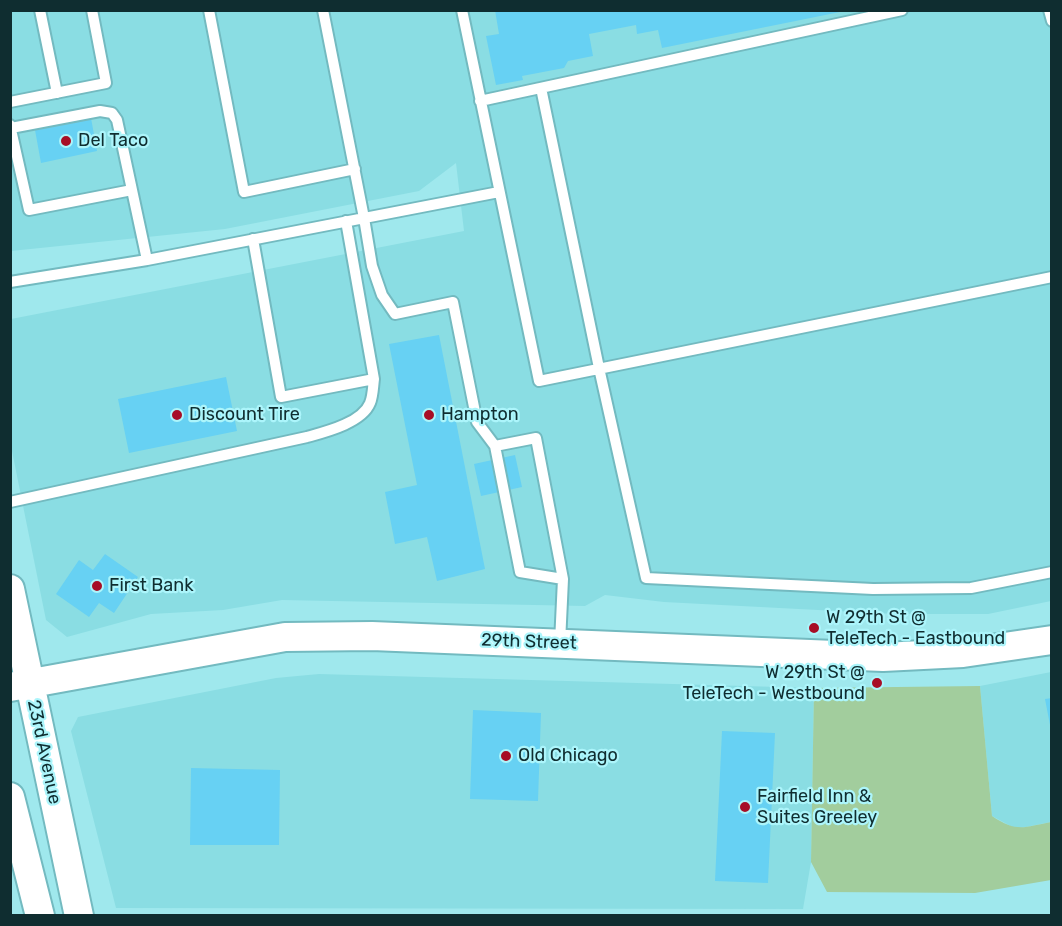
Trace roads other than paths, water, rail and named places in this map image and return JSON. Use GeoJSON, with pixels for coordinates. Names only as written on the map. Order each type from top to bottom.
{"type":"FeatureCollection","features":[{"type":"Feature","properties":{"kind":"street","name":"23rd Avenue"},"geometry":{"type":"LineString","coordinates":[[10,589],[20,685],[79,915]]}},
{"type":"Feature","properties":{"kind":"street","name":"29th Street"},"geometry":{"type":"LineString","coordinates":[[20,685],[285,637],[372,636],[883,657],[963,653],[1052,640]]}},
{"type":"Feature","properties":{"kind":"street"},"geometry":{"type":"LineString","coordinates":[[10,797],[40,915]]}},
{"type":"Feature","properties":{"kind":"lane"},"geometry":{"type":"LineString","coordinates":[[40,10],[57,93]]}},
{"type":"Feature","properties":{"kind":"lane"},"geometry":{"type":"LineString","coordinates":[[10,102],[106,83],[92,10]]}},
{"type":"Feature","properties":{"kind":"lane"},"geometry":{"type":"LineString","coordinates":[[209,10],[244,192],[355,169]]}},
{"type":"Feature","properties":{"kind":"lane"},"geometry":{"type":"LineString","coordinates":[[323,10],[372,266],[382,295],[395,314],[453,302],[477,422],[495,446],[520,572],[563,579]]}},
{"type":"Feature","properties":{"kind":"lane"},"geometry":{"type":"LineString","coordinates":[[462,10],[538,381],[1052,277]]}},
{"type":"Feature","properties":{"kind":"lane"},"geometry":{"type":"LineString","coordinates":[[480,101],[902,10]]}},
{"type":"Feature","properties":{"kind":"lane"},"geometry":{"type":"LineString","coordinates":[[1049,10],[1052,21]]}},
{"type":"Feature","properties":{"kind":"lane"},"geometry":{"type":"LineString","coordinates":[[541,88],[599,368],[646,578],[873,589],[971,588],[1052,572]]}},
{"type":"Feature","properties":{"kind":"lane"},"geometry":{"type":"LineString","coordinates":[[132,190],[29,210],[11,126],[100,111],[111,114],[117,120],[132,190],[147,260]]}},
{"type":"Feature","properties":{"kind":"lane"},"geometry":{"type":"LineString","coordinates":[[10,282],[147,260],[499,192]]}},
{"type":"Feature","properties":{"kind":"lane"},"geometry":{"type":"LineString","coordinates":[[10,502],[307,437],[340,427],[359,416],[370,404],[374,379],[346,221]]}},
{"type":"Feature","properties":{"kind":"lane"},"geometry":{"type":"LineString","coordinates":[[253,239],[281,397],[374,379]]}},
{"type":"Feature","properties":{"kind":"lane"},"geometry":{"type":"LineString","coordinates":[[495,446],[536,438],[563,579],[560,643]]}},
{"type":"Feature","properties":{"kind":"place","name":"Del Taco"},"geometry":{"type":"Point","coordinates":[66,141]}},
{"type":"Feature","properties":{"kind":"place","name":"Discount Tire"},"geometry":{"type":"Point","coordinates":[177,415]}},
{"type":"Feature","properties":{"kind":"place","name":"Hampton"},"geometry":{"type":"Point","coordinates":[429,415]}},
{"type":"Feature","properties":{"kind":"place","name":"First Bank"},"geometry":{"type":"Point","coordinates":[97,586]}},
{"type":"Feature","properties":{"kind":"place","name":"W 29th St @ TeleTech - Eastbound"},"geometry":{"type":"Point","coordinates":[814,628]}},
{"type":"Feature","properties":{"kind":"place","name":"W 29th St @ TeleTech - Westbound"},"geometry":{"type":"Point","coordinates":[877,683]}},
{"type":"Feature","properties":{"kind":"place","name":"Old Chicago"},"geometry":{"type":"Point","coordinates":[506,756]}},
{"type":"Feature","properties":{"kind":"place","name":"Fairfield Inn & Suites Greeley"},"geometry":{"type":"Point","coordinates":[745,807]}}]}
